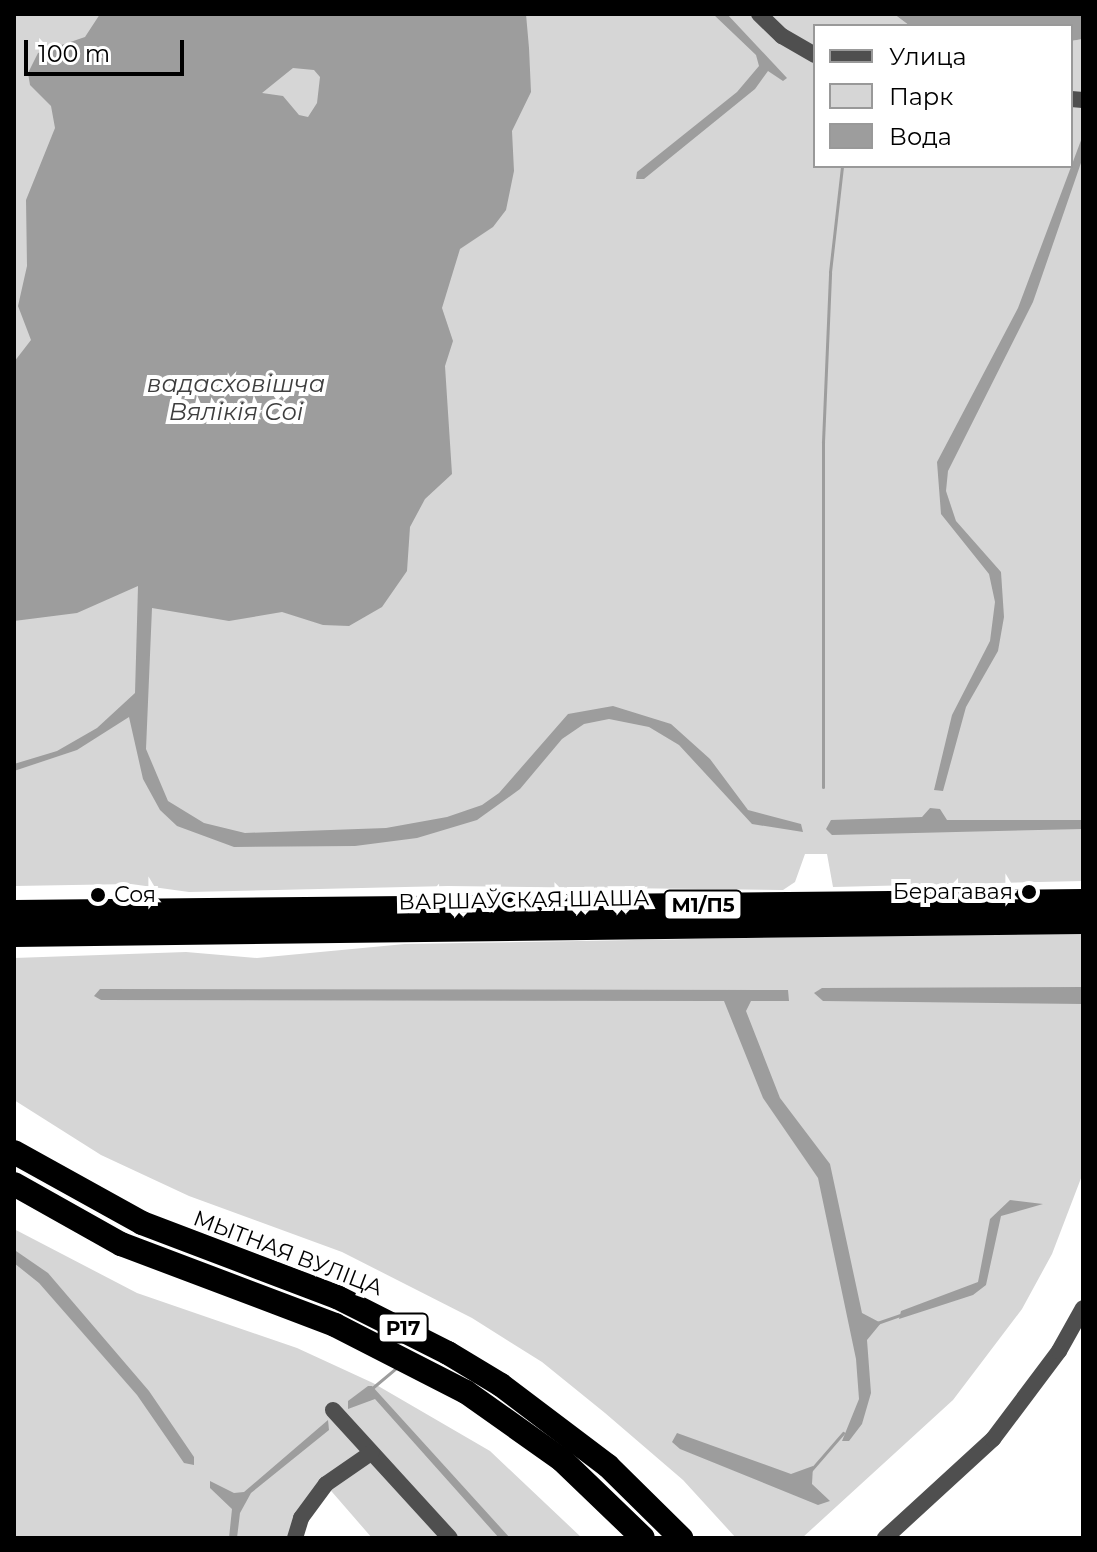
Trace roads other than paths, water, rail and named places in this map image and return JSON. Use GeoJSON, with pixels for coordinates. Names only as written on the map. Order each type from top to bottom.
{"type":"FeatureCollection","features":[{"type":"Feature","properties":{"kind":"highway","name":"ВАРШАЎСКАЯ ШАША"},"geometry":{"type":"LineString","coordinates":[[14,912],[1083,901]]}},
{"type":"Feature","properties":{"kind":"highway","name":"ВАРШАЎСКАЯ ШАША"},"geometry":{"type":"LineString","coordinates":[[14,935],[1083,922]]}},
{"type":"Feature","properties":{"kind":"highway","name":"МЫТНАЯ ВУЛІЦА"},"geometry":{"type":"LineString","coordinates":[[14,1152],[142,1223],[337,1297],[448,1353],[501,1385],[598,1457],[681,1538]]}},
{"type":"Feature","properties":{"kind":"highway","name":"Р17"},"geometry":{"type":"LineString","coordinates":[[14,1184],[121,1244],[335,1325],[466,1392],[562,1460],[643,1538]]}},
{"type":"Feature","properties":{"kind":"street"},"geometry":{"type":"LineString","coordinates":[[759,14],[782,36],[813,54]]}},
{"type":"Feature","properties":{"kind":"street"},"geometry":{"type":"LineString","coordinates":[[885,1538],[993,1439],[1059,1351],[1083,1308]]}},
{"type":"Feature","properties":{"kind":"street"},"geometry":{"type":"LineString","coordinates":[[333,1410],[450,1538]]}},
{"type":"Feature","properties":{"kind":"street"},"geometry":{"type":"LineString","coordinates":[[295,1538],[301,1518],[326,1484],[371,1453]]}},
{"type":"Feature","properties":{"kind":"water","name":"вадасховішча Вялікія Соі"},"geometry":{"type":"Polygon","coordinates":[[[100,14],[526,14],[531,92],[512,131],[514,171],[506,210],[493,227],[460,249],[442,308],[453,341],[445,366],[452,474],[425,499],[410,527],[407,571],[382,607],[349,626],[323,625],[282,612],[229,621],[152,608],[146,749],[168,801],[204,823],[245,833],[386,828],[447,817],[482,805],[499,793],[568,714],[613,706],[671,724],[710,759],[748,810],[801,824],[803,832],[752,824],[679,745],[649,727],[609,719],[584,724],[562,739],[520,789],[477,820],[417,838],[355,846],[234,847],[177,826],[160,810],[143,779],[129,717],[77,750],[14,771],[14,764],[57,751],[97,728],[135,693],[138,586],[77,613],[14,621],[14,362],[31,340],[18,306],[27,266],[26,200],[55,128],[51,106],[30,85],[28,73],[38,53],[85,37],[100,14]],[[293,68],[262,93],[283,96],[299,115],[308,117],[317,103],[320,77],[314,70],[293,68]]]}},
{"type":"Feature","properties":{"kind":"water"},"geometry":{"type":"Polygon","coordinates":[[[713,14],[727,14],[787,78],[783,81],[768,71],[755,89],[644,179],[636,179],[637,172],[737,92],[759,66],[756,55],[713,14]]]}},
{"type":"Feature","properties":{"kind":"water"},"geometry":{"type":"Polygon","coordinates":[[[894,14],[1083,14],[1083,39],[1073,41],[1073,24],[907,24],[894,14]]]}},
{"type":"Feature","properties":{"kind":"water"},"geometry":{"type":"Polygon","coordinates":[[[1083,135],[1083,157],[1033,302],[948,471],[946,491],[956,521],[1001,572],[1004,617],[998,651],[966,707],[943,791],[934,790],[952,715],[990,641],[995,602],[989,574],[941,514],[937,462],[1018,308],[1083,135]]]}},
{"type":"Feature","properties":{"kind":"water"},"geometry":{"type":"Polygon","coordinates":[[[930,808],[940,809],[947,820],[1083,820],[1083,829],[832,835],[826,829],[831,820],[922,817],[930,808]]]}},
{"type":"Feature","properties":{"kind":"water"},"geometry":{"type":"Polygon","coordinates":[[[1083,987],[1083,1004],[823,1001],[814,993],[822,988],[1083,987]]]}},
{"type":"Feature","properties":{"kind":"water"},"geometry":{"type":"Polygon","coordinates":[[[100,989],[788,990],[789,1001],[751,1001],[746,1011],[780,1098],[830,1164],[862,1313],[881,1323],[867,1340],[871,1393],[862,1424],[849,1441],[842,1441],[859,1399],[856,1359],[818,1178],[763,1098],[724,1001],[101,1000],[94,996],[100,989]]]}},
{"type":"Feature","properties":{"kind":"water"},"geometry":{"type":"Polygon","coordinates":[[[1010,1200],[1043,1204],[1001,1216],[986,1285],[973,1295],[899,1319],[901,1311],[978,1282],[990,1219],[1010,1200]]]}},
{"type":"Feature","properties":{"kind":"water"},"geometry":{"type":"Polygon","coordinates":[[[16,1251],[48,1273],[149,1391],[194,1457],[194,1465],[184,1463],[137,1395],[39,1283],[14,1263],[16,1251]]]}},
{"type":"Feature","properties":{"kind":"water"},"geometry":{"type":"Polygon","coordinates":[[[372,1386],[510,1538],[499,1538],[375,1399],[348,1409],[348,1401],[372,1386]]]}},
{"type":"Feature","properties":{"kind":"water"},"geometry":{"type":"Polygon","coordinates":[[[328,1420],[329,1430],[251,1493],[240,1513],[237,1538],[229,1538],[232,1509],[210,1488],[210,1481],[234,1493],[244,1492],[328,1420]]]}},
{"type":"Feature","properties":{"kind":"water"},"geometry":{"type":"Polygon","coordinates":[[[677,1433],[791,1474],[813,1466],[812,1484],[830,1501],[818,1505],[680,1449],[672,1442],[677,1433]]]}},
{"type":"Feature","properties":{"kind":"waterway"},"geometry":{"type":"LineString","coordinates":[[823,787],[823,442],[830,272],[842,168]]}},
{"type":"Feature","properties":{"kind":"waterway"},"geometry":{"type":"LineString","coordinates":[[877,1323],[900,1315]]}},
{"type":"Feature","properties":{"kind":"waterway"},"geometry":{"type":"LineString","coordinates":[[371,1389],[396,1368]]}},
{"type":"Feature","properties":{"kind":"waterway"},"geometry":{"type":"LineString","coordinates":[[811,1470],[843,1433]]}},
{"type":"Feature","properties":{"kind":"place","name":"Берагавая"},"geometry":{"type":"Point","coordinates":[1029,892]}},
{"type":"Feature","properties":{"kind":"place","name":"Соя"},"geometry":{"type":"Point","coordinates":[98,895]}}]}
